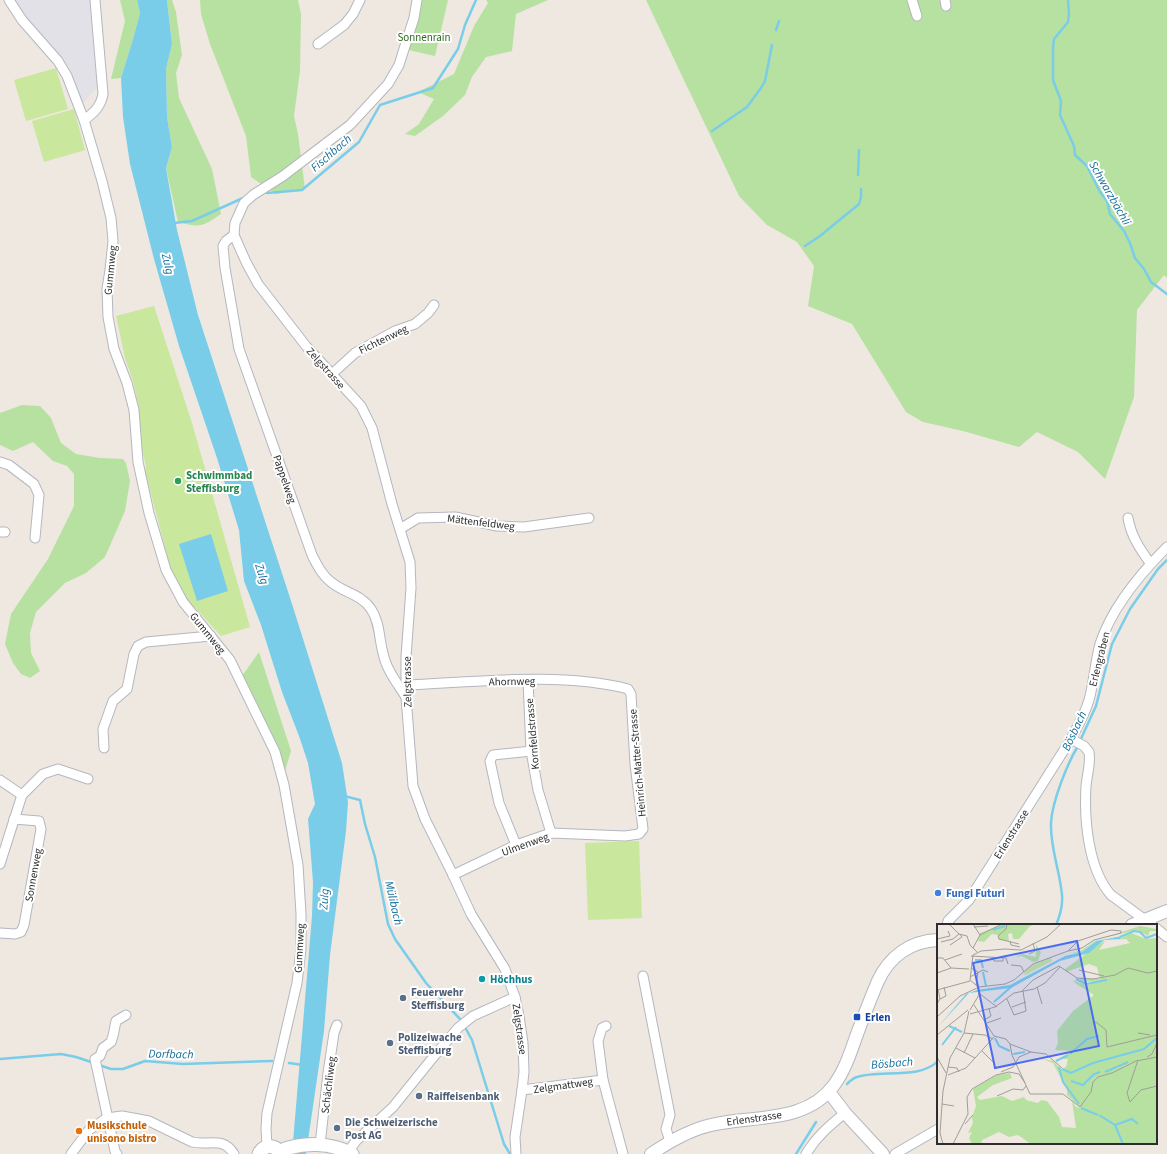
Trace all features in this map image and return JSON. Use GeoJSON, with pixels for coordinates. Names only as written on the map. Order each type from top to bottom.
{"type":"FeatureCollection","features":[{"type":"Feature","properties":{"kind":"main road"},"geometry":{"type":"LineString","coordinates":[[263,1150],[272,1146],[284,1151],[318,1145],[338,1148],[350,1153]]}},
{"type":"Feature","properties":{"kind":"street","name":"Gummweg"},"geometry":{"type":"LineString","coordinates":[[9,0],[22,20],[62,67],[75,93],[102,181],[111,218],[113,241],[107,288],[108,317],[114,349],[127,383],[134,410],[138,462],[166,570],[182,602],[230,660],[275,752],[284,787],[298,865],[301,914],[301,948],[297,983],[267,1113],[263,1150]]}},
{"type":"Feature","properties":{"kind":"street"},"geometry":{"type":"LineString","coordinates":[[84,120],[96,110],[103,94],[94,0]]}},
{"type":"Feature","properties":{"kind":"street"},"geometry":{"type":"LineString","coordinates":[[318,44],[344,25],[360,0]]}},
{"type":"Feature","properties":{"kind":"street"},"geometry":{"type":"LineString","coordinates":[[234,235],[234,223],[244,204],[253,195],[283,176],[350,125],[388,84],[399,65],[414,18],[417,0]]}},
{"type":"Feature","properties":{"kind":"street"},"geometry":{"type":"LineString","coordinates":[[912,0],[916,16]]}},
{"type":"Feature","properties":{"kind":"street","name":"Zelgstrasse"},"geometry":{"type":"LineString","coordinates":[[234,235],[258,284],[306,346],[361,406],[372,428],[392,504],[410,562],[411,588],[406,657],[406,697],[414,786],[425,819],[471,914],[505,969],[515,997],[521,1023],[524,1072],[516,1131],[516,1154]]}},
{"type":"Feature","properties":{"kind":"street","name":"Pappelweg"},"geometry":{"type":"LineString","coordinates":[[234,235],[222,246],[239,349],[312,555],[318,568],[332,583],[362,599],[372,610],[377,621],[383,655],[390,672],[406,697]]}},
{"type":"Feature","properties":{"kind":"street","name":"Fichtenweg"},"geometry":{"type":"LineString","coordinates":[[332,374],[355,352],[395,331],[415,324],[428,313],[434,305]]}},
{"type":"Feature","properties":{"kind":"street"},"geometry":{"type":"LineString","coordinates":[[0,462],[9,465],[34,484],[39,495],[35,538]]}},
{"type":"Feature","properties":{"kind":"street","name":"Mättenfeldweg"},"geometry":{"type":"LineString","coordinates":[[400,529],[418,518],[455,518],[497,526],[524,527],[589,518]]}},
{"type":"Feature","properties":{"kind":"street"},"geometry":{"type":"LineString","coordinates":[[1128,518],[1135,541],[1150,563]]}},
{"type":"Feature","properties":{"kind":"street","name":"Erlengraben"},"geometry":{"type":"LineString","coordinates":[[1077,742],[1089,699],[1100,645],[1109,622],[1150,563],[1167,547]]}},
{"type":"Feature","properties":{"kind":"street"},"geometry":{"type":"LineString","coordinates":[[104,748],[103,729],[113,701],[127,689],[134,654],[138,646],[146,642],[211,636]]}},
{"type":"Feature","properties":{"kind":"street","name":"Ahornweg"},"geometry":{"type":"LineString","coordinates":[[406,685],[528,680],[566,681],[617,686]]}},
{"type":"Feature","properties":{"kind":"street","name":"Kornfeldstrasse"},"geometry":{"type":"LineString","coordinates":[[528,680],[531,751],[538,790],[550,834]]}},
{"type":"Feature","properties":{"kind":"street","name":"Heinrich-Matter-Strasse"},"geometry":{"type":"LineString","coordinates":[[617,686],[628,689],[631,694],[635,764],[643,829],[639,834],[625,836]]}},
{"type":"Feature","properties":{"kind":"street"},"geometry":{"type":"LineString","coordinates":[[1077,742],[1088,749],[1090,755],[1086,783],[1086,818],[1096,872],[1111,895],[1149,923],[1167,911]]}},
{"type":"Feature","properties":{"kind":"street","name":"Erlenstrasse"},"geometry":{"type":"LineString","coordinates":[[947,924],[948,921],[969,900],[1077,742]]}},
{"type":"Feature","properties":{"kind":"street"},"geometry":{"type":"LineString","coordinates":[[516,845],[499,803],[490,760],[493,755],[531,751]]}},
{"type":"Feature","properties":{"kind":"street"},"geometry":{"type":"LineString","coordinates":[[0,864],[22,794],[43,774],[58,769],[88,779]]}},
{"type":"Feature","properties":{"kind":"street"},"geometry":{"type":"LineString","coordinates":[[0,780],[22,794]]}},
{"type":"Feature","properties":{"kind":"street","name":"Sonnenweg"},"geometry":{"type":"LineString","coordinates":[[0,933],[15,934],[21,932],[24,925],[41,829],[39,821],[14,819]]}},
{"type":"Feature","properties":{"kind":"street","name":"Ulmenweg"},"geometry":{"type":"LineString","coordinates":[[453,875],[516,845],[550,834],[625,836]]}},
{"type":"Feature","properties":{"kind":"street"},"geometry":{"type":"LineString","coordinates":[[1157,929],[1167,937]]}},
{"type":"Feature","properties":{"kind":"street","name":"Erlenstrasse"},"geometry":{"type":"LineString","coordinates":[[651,1154],[670,1141],[694,1130],[727,1122],[787,1114],[805,1108],[816,1102],[829,1092],[844,1069],[884,969],[894,958],[908,948],[916,944],[937,940]]}},
{"type":"Feature","properties":{"kind":"street"},"geometry":{"type":"LineString","coordinates":[[643,976],[670,1115],[666,1129],[670,1141]]}},
{"type":"Feature","properties":{"kind":"street"},"geometry":{"type":"LineString","coordinates":[[350,1153],[356,1140],[393,1107],[458,1028],[473,1016],[515,997]]}},
{"type":"Feature","properties":{"kind":"street"},"geometry":{"type":"LineString","coordinates":[[117,1154],[107,1118],[95,1059],[100,1056],[103,1048],[111,1042],[116,1021],[126,1015]]}},
{"type":"Feature","properties":{"kind":"street","name":"Schächliweg"},"geometry":{"type":"LineString","coordinates":[[318,1145],[334,1033],[337,1025]]}},
{"type":"Feature","properties":{"kind":"street","name":"Zelgmattweg"},"geometry":{"type":"LineString","coordinates":[[606,1026],[602,1028],[598,1041],[603,1080],[623,1154]]}},
{"type":"Feature","properties":{"kind":"street","name":"Zelgmattweg"},"geometry":{"type":"LineString","coordinates":[[522,1090],[603,1080]]}},
{"type":"Feature","properties":{"kind":"street"},"geometry":{"type":"LineString","coordinates":[[829,1092],[845,1113],[883,1154]]}},
{"type":"Feature","properties":{"kind":"street"},"geometry":{"type":"LineString","coordinates":[[806,1154],[817,1138],[845,1113]]}},
{"type":"Feature","properties":{"kind":"street"},"geometry":{"type":"LineString","coordinates":[[71,1154],[89,1130],[107,1118],[122,1116],[149,1120],[192,1142],[200,1144],[225,1144],[234,1154]]}},
{"type":"Feature","properties":{"kind":"street"},"geometry":{"type":"LineString","coordinates":[[894,1154],[937,1131]]}},
{"type":"Feature","properties":{"kind":"shaded area"},"geometry":{"type":"Polygon","coordinates":[[[13,0],[91,0],[99,85],[82,104],[13,0]]]}},
{"type":"Feature","properties":{"kind":"green space"},"geometry":{"type":"Polygon","coordinates":[[[120,0],[137,0],[140,13],[121,78],[111,79],[125,21],[120,0]]]}},
{"type":"Feature","properties":{"kind":"green space"},"geometry":{"type":"Polygon","coordinates":[[[167,0],[172,0],[176,12],[182,55],[176,73],[179,98],[212,169],[221,214],[205,224],[196,226],[178,222],[166,168],[172,147],[167,117],[166,69],[172,44],[167,0]]]}},
{"type":"Feature","properties":{"kind":"green space"},"geometry":{"type":"Polygon","coordinates":[[[200,0],[298,0],[301,14],[300,71],[294,116],[298,134],[305,189],[276,194],[251,177],[246,136],[210,44],[201,14],[200,0]]]}},
{"type":"Feature","properties":{"kind":"green space","name":"Sonnenrain"},"geometry":{"type":"Polygon","coordinates":[[[417,0],[448,0],[435,56],[404,49],[417,0]]]}},
{"type":"Feature","properties":{"kind":"green space"},"geometry":{"type":"Polygon","coordinates":[[[486,0],[548,0],[516,14],[512,51],[486,57],[472,77],[465,95],[443,116],[415,136],[405,134],[419,124],[434,99],[418,92],[454,74],[474,26],[488,3],[486,0]]]}},
{"type":"Feature","properties":{"kind":"green space"},"geometry":{"type":"Polygon","coordinates":[[[646,0],[1167,0],[1167,278],[1164,275],[1137,310],[1134,397],[1105,479],[1078,452],[1037,432],[1019,447],[963,431],[923,422],[906,412],[852,324],[808,306],[814,266],[797,242],[767,225],[739,196],[646,0]]]}},
{"type":"Feature","properties":{"kind":"green space"},"geometry":{"type":"Polygon","coordinates":[[[56,68],[68,109],[26,121],[14,80],[56,68]]]}},
{"type":"Feature","properties":{"kind":"green space"},"geometry":{"type":"Polygon","coordinates":[[[74,109],[85,150],[44,162],[32,121],[74,109]]]}},
{"type":"Feature","properties":{"kind":"green space","name":"Schwimmbad Steffisburg"},"geometry":{"type":"Polygon","coordinates":[[[154,306],[192,423],[250,627],[221,636],[187,599],[171,570],[145,471],[146,466],[140,442],[139,409],[133,381],[125,358],[116,316],[154,306]]]}},
{"type":"Feature","properties":{"kind":"green space"},"geometry":{"type":"Polygon","coordinates":[[[22,405],[40,406],[51,418],[61,443],[76,454],[100,458],[123,459],[126,463],[130,481],[125,511],[105,557],[86,573],[65,583],[36,612],[30,633],[31,653],[40,671],[30,678],[21,674],[13,663],[5,644],[11,614],[48,559],[74,506],[74,474],[67,466],[53,461],[33,442],[13,451],[0,445],[0,413],[22,405]]]}},
{"type":"Feature","properties":{"kind":"green space"},"geometry":{"type":"Polygon","coordinates":[[[259,652],[291,751],[285,771],[242,676],[259,652]]]}},
{"type":"Feature","properties":{"kind":"green space"},"geometry":{"type":"Polygon","coordinates":[[[639,841],[642,918],[588,920],[585,843],[639,841]]]}},
{"type":"Feature","properties":{"kind":"water","name":"Zulg"},"geometry":{"type":"Polygon","coordinates":[[[137,0],[167,0],[172,44],[166,69],[167,117],[172,147],[166,168],[177,230],[198,315],[342,763],[348,802],[346,831],[330,955],[324,1031],[306,1154],[292,1154],[312,916],[313,882],[308,819],[315,804],[308,763],[282,692],[261,625],[244,581],[239,530],[217,458],[179,346],[154,259],[130,164],[123,117],[121,78],[140,13],[137,0]]]}},
{"type":"Feature","properties":{"kind":"water"},"geometry":{"type":"Polygon","coordinates":[[[211,534],[228,591],[197,601],[179,544],[211,534]]]}},
{"type":"Feature","properties":{"kind":"waterway","name":"Fischbach"},"geometry":{"type":"LineString","coordinates":[[267,193],[302,190],[359,142],[380,105],[433,88],[458,49],[465,25],[476,0]]}},
{"type":"Feature","properties":{"kind":"waterway","name":"Schwarzbächli"},"geometry":{"type":"LineString","coordinates":[[1068,0],[1068,22],[1054,39],[1053,47],[1053,80],[1061,101],[1060,115],[1074,146],[1075,155],[1087,166],[1100,192],[1107,201],[1110,214],[1124,231],[1135,258],[1144,269],[1151,282],[1167,294]]}},
{"type":"Feature","properties":{"kind":"waterway"},"geometry":{"type":"LineString","coordinates":[[776,30],[779,21]]}},
{"type":"Feature","properties":{"kind":"waterway"},"geometry":{"type":"LineString","coordinates":[[712,131],[747,107],[761,88],[765,81],[772,45]]}},
{"type":"Feature","properties":{"kind":"waterway"},"geometry":{"type":"LineString","coordinates":[[858,175],[859,150]]}},
{"type":"Feature","properties":{"kind":"waterway"},"geometry":{"type":"LineString","coordinates":[[805,246],[820,236],[859,204],[861,189]]}},
{"type":"Feature","properties":{"kind":"waterway","name":"Fischbach"},"geometry":{"type":"LineString","coordinates":[[174,223],[192,221],[243,198]]}},
{"type":"Feature","properties":{"kind":"waterway","name":"Bösbach"},"geometry":{"type":"LineString","coordinates":[[1080,741],[1096,706],[1112,644],[1130,609],[1158,569],[1167,560]]}},
{"type":"Feature","properties":{"kind":"waterway","name":"Bösbach"},"geometry":{"type":"LineString","coordinates":[[1056,924],[1061,911],[1062,899],[1061,886],[1052,841],[1052,814],[1061,783],[1078,746]]}},
{"type":"Feature","properties":{"kind":"waterway","name":"Mülibach"},"geometry":{"type":"LineString","coordinates":[[344,796],[360,800],[365,824],[375,857],[388,924],[395,939],[426,983],[460,1019]]}},
{"type":"Feature","properties":{"kind":"waterway","name":"Mülibach"},"geometry":{"type":"LineString","coordinates":[[466,1029],[472,1040],[504,1144],[510,1154]]}},
{"type":"Feature","properties":{"kind":"waterway","name":"Dorfbach"},"geometry":{"type":"LineString","coordinates":[[0,1059],[61,1054],[94,1063]]}},
{"type":"Feature","properties":{"kind":"waterway","name":"Dorfbach"},"geometry":{"type":"LineString","coordinates":[[99,1065],[111,1069],[123,1069],[145,1061],[183,1064],[272,1061]]}},
{"type":"Feature","properties":{"kind":"waterway","name":"Bösbach"},"geometry":{"type":"LineString","coordinates":[[847,1084],[854,1078],[866,1075],[921,1070],[930,1067],[937,1062]]}},
{"type":"Feature","properties":{"kind":"waterway","name":"Dorfbach"},"geometry":{"type":"LineString","coordinates":[[289,1063],[303,1065]]}},
{"type":"Feature","properties":{"kind":"waterway","name":"Bösbach"},"geometry":{"type":"LineString","coordinates":[[796,1154],[816,1122]]}},
{"type":"Feature","properties":{"kind":"place","name":"Schwimmbad Steffisburg"},"geometry":{"type":"Point","coordinates":[178,481]}},
{"type":"Feature","properties":{"kind":"place","name":"Fungi Futuri"},"geometry":{"type":"Point","coordinates":[938,893]}},
{"type":"Feature","properties":{"kind":"place","name":"Höchhus"},"geometry":{"type":"Point","coordinates":[482,979]}},
{"type":"Feature","properties":{"kind":"place","name":"Feuerwehr Steffisburg"},"geometry":{"type":"Point","coordinates":[403,998]}},
{"type":"Feature","properties":{"kind":"place","name":"Erlen"},"geometry":{"type":"Point","coordinates":[857,1017]}},
{"type":"Feature","properties":{"kind":"place","name":"Polizeiwache Steffisburg"},"geometry":{"type":"Point","coordinates":[390,1043]}},
{"type":"Feature","properties":{"kind":"place","name":"Raiffeisenbank"},"geometry":{"type":"Point","coordinates":[419,1096]}},
{"type":"Feature","properties":{"kind":"place","name":"Die Schweizerische Post AG"},"geometry":{"type":"Point","coordinates":[337,1128]}},
{"type":"Feature","properties":{"kind":"place","name":"Musikschule unisono bistro"},"geometry":{"type":"Point","coordinates":[79,1131]}}]}
